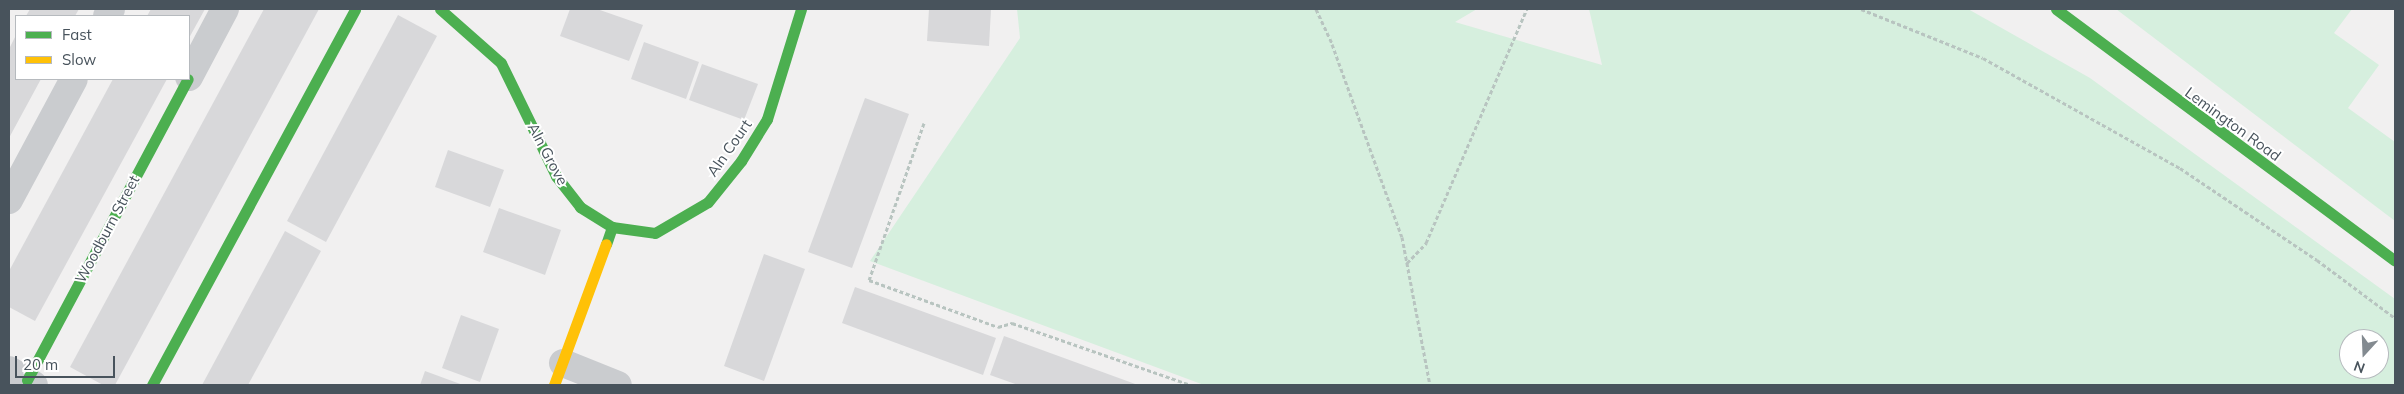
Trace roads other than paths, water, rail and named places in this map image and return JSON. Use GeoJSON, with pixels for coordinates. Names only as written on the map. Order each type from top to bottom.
{"type":"FeatureCollection","features":[{"type":"Feature","properties":{"kind":"street","name":"Woodburn Street"},"geometry":{"type":"LineString","coordinates":[[190,74],[225,9]]}},
{"type":"Feature","properties":{"kind":"street"},"geometry":{"type":"LineString","coordinates":[[152,385],[355,9]]}},
{"type":"Feature","properties":{"kind":"street","name":"Aln Grove"},"geometry":{"type":"LineString","coordinates":[[440,9],[501,63],[556,176],[580,208],[612,227]]}},
{"type":"Feature","properties":{"kind":"street","name":"Aln Court"},"geometry":{"type":"LineString","coordinates":[[612,227],[656,233],[708,202],[740,161],[767,119],[801,9]]}},
{"type":"Feature","properties":{"kind":"street","name":"Lemington Road"},"geometry":{"type":"LineString","coordinates":[[2056,9],[2395,261]]}},
{"type":"Feature","properties":{"kind":"street"},"geometry":{"type":"LineString","coordinates":[[9,200],[73,80]]}},
{"type":"Feature","properties":{"kind":"street","name":"Woodburn Street"},"geometry":{"type":"LineString","coordinates":[[23,378],[187,80]]}},
{"type":"Feature","properties":{"kind":"street"},"geometry":{"type":"LineString","coordinates":[[612,227],[559,374],[618,385]]}}]}
